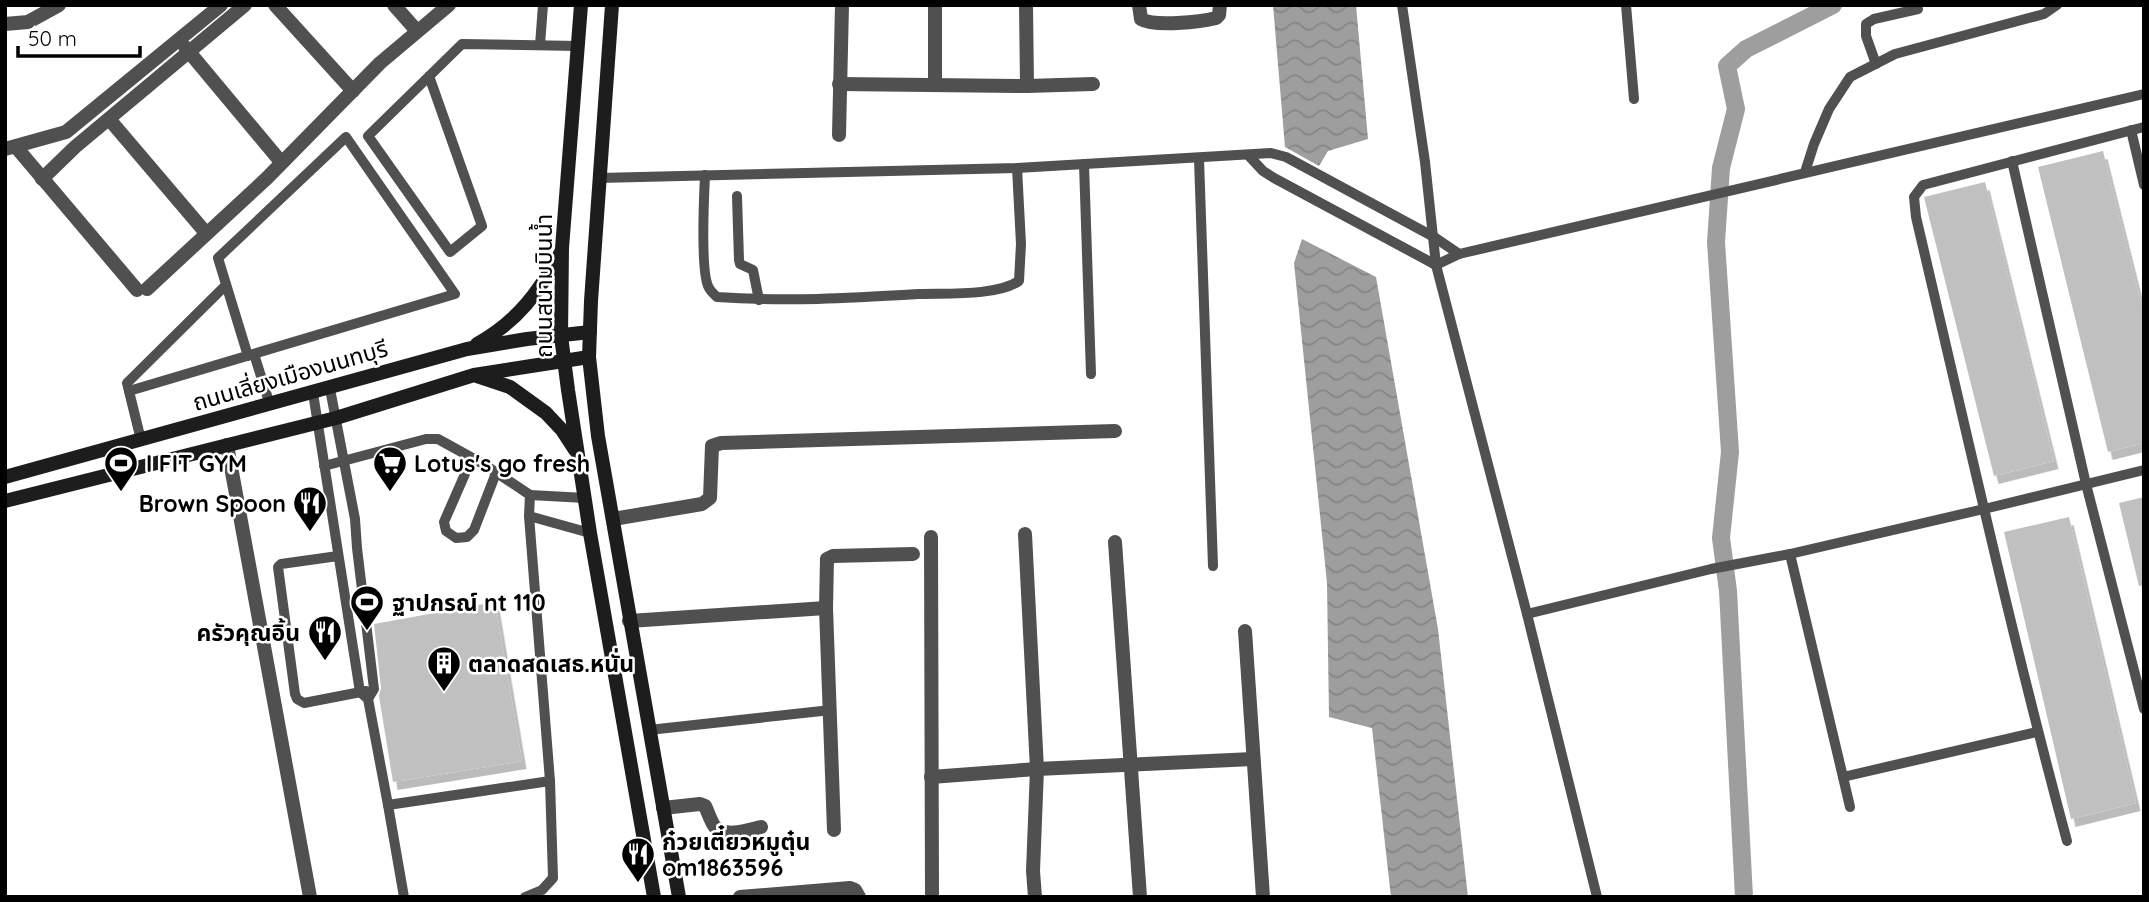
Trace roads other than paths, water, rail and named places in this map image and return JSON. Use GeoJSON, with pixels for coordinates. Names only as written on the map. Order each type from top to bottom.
{"type":"FeatureCollection","features":[{"type":"Feature","properties":{"kind":"main road","name":"ถนนสนามบินน้ำ"},"geometry":{"type":"LineString","coordinates":[[581,5],[562,248],[561,336],[590,533],[654,897]]}},
{"type":"Feature","properties":{"kind":"main road","name":"ถนนสนามบินน้ำ"},"geometry":{"type":"LineString","coordinates":[[612,5],[589,357],[598,436],[679,897]]}},
{"type":"Feature","properties":{"kind":"main road"},"geometry":{"type":"LineString","coordinates":[[467,349],[499,332],[526,306],[544,282],[562,248]]}},
{"type":"Feature","properties":{"kind":"main road","name":"ถนนเลี่ยงเมืองนนทบุรี"},"geometry":{"type":"LineString","coordinates":[[5,477],[467,349],[590,332]]}},
{"type":"Feature","properties":{"kind":"main road"},"geometry":{"type":"LineString","coordinates":[[5,501],[336,418],[474,375],[589,357]]}},
{"type":"Feature","properties":{"kind":"main road"},"geometry":{"type":"LineString","coordinates":[[474,375],[510,387],[546,413],[562,430],[579,457]]}},
{"type":"Feature","properties":{"kind":"street"},"geometry":{"type":"LineString","coordinates":[[5,24],[28,22],[37,11],[59,5]]}},
{"type":"Feature","properties":{"kind":"street"},"geometry":{"type":"LineString","coordinates":[[42,179],[185,46],[221,5]]}},
{"type":"Feature","properties":{"kind":"street"},"geometry":{"type":"LineString","coordinates":[[245,5],[66,132],[11,148],[142,290],[281,162],[380,63],[449,5]]}},
{"type":"Feature","properties":{"kind":"street"},"geometry":{"type":"LineString","coordinates":[[275,5],[353,91]]}},
{"type":"Feature","properties":{"kind":"street"},"geometry":{"type":"LineString","coordinates":[[394,5],[417,31]]}},
{"type":"Feature","properties":{"kind":"street"},"geometry":{"type":"LineString","coordinates":[[839,135],[842,5]]}},
{"type":"Feature","properties":{"kind":"street"},"geometry":{"type":"LineString","coordinates":[[935,5],[935,84]]}},
{"type":"Feature","properties":{"kind":"street"},"geometry":{"type":"LineString","coordinates":[[1026,5],[1027,86]]}},
{"type":"Feature","properties":{"kind":"street"},"geometry":{"type":"LineString","coordinates":[[1139,5],[1141,19],[1147,23],[1216,18],[1220,5]]}},
{"type":"Feature","properties":{"kind":"street"},"geometry":{"type":"LineString","coordinates":[[185,46],[281,162]]}},
{"type":"Feature","properties":{"kind":"street"},"geometry":{"type":"LineString","coordinates":[[839,84],[1093,84]]}},
{"type":"Feature","properties":{"kind":"street"},"geometry":{"type":"LineString","coordinates":[[109,119],[206,233]]}},
{"type":"Feature","properties":{"kind":"street"},"geometry":{"type":"LineString","coordinates":[[66,132],[75,147]]}},
{"type":"Feature","properties":{"kind":"street"},"geometry":{"type":"LineString","coordinates":[[612,519],[702,504],[710,498],[712,446],[721,443],[1115,431]]}},
{"type":"Feature","properties":{"kind":"street"},"geometry":{"type":"LineString","coordinates":[[227,445],[310,897]]}},
{"type":"Feature","properties":{"kind":"street"},"geometry":{"type":"LineString","coordinates":[[1024,534],[1037,769],[1033,871],[1035,897]]}},
{"type":"Feature","properties":{"kind":"street"},"geometry":{"type":"LineString","coordinates":[[931,537],[932,897]]}},
{"type":"Feature","properties":{"kind":"street"},"geometry":{"type":"LineString","coordinates":[[1115,542],[1140,897]]}},
{"type":"Feature","properties":{"kind":"street"},"geometry":{"type":"LineString","coordinates":[[834,830],[826,608],[827,559],[833,556],[914,554]]}},
{"type":"Feature","properties":{"kind":"street"},"geometry":{"type":"LineString","coordinates":[[629,621],[826,608]]}},
{"type":"Feature","properties":{"kind":"street"},"geometry":{"type":"LineString","coordinates":[[1245,631],[1263,897]]}},
{"type":"Feature","properties":{"kind":"street"},"geometry":{"type":"LineString","coordinates":[[932,777],[1037,769],[1253,759]]}},
{"type":"Feature","properties":{"kind":"street"},"geometry":{"type":"LineString","coordinates":[[663,808],[700,804],[705,806],[714,826],[733,833],[761,827]]}},
{"type":"Feature","properties":{"kind":"street"},"geometry":{"type":"LineString","coordinates":[[740,897],[849,888],[855,890],[859,897]]}},
{"type":"Feature","properties":{"kind":"lane"},"geometry":{"type":"LineString","coordinates":[[540,45],[543,5]]}},
{"type":"Feature","properties":{"kind":"lane"},"geometry":{"type":"LineString","coordinates":[[1402,5],[1436,265],[1597,897]]}},
{"type":"Feature","properties":{"kind":"lane"},"geometry":{"type":"LineString","coordinates":[[1626,5],[1634,99]]}},
{"type":"Feature","properties":{"kind":"lane"},"geometry":{"type":"LineString","coordinates":[[1805,172],[1829,109],[1850,78],[1895,54],[2044,14],[2057,5]]}},
{"type":"Feature","properties":{"kind":"lane"},"geometry":{"type":"LineString","coordinates":[[1876,64],[1866,36],[1866,24],[1874,19],[1918,9]]}},
{"type":"Feature","properties":{"kind":"lane"},"geometry":{"type":"LineString","coordinates":[[429,76],[482,226],[450,252],[368,136],[429,76],[462,44],[578,46]]}},
{"type":"Feature","properties":{"kind":"lane"},"geometry":{"type":"LineString","coordinates":[[1436,265],[1459,254],[2144,94]]}},
{"type":"Feature","properties":{"kind":"lane"},"geometry":{"type":"LineString","coordinates":[[2067,841],[1984,509],[1916,217],[1914,197],[1923,186],[2144,127]]}},
{"type":"Feature","properties":{"kind":"lane"},"geometry":{"type":"LineString","coordinates":[[2131,130],[2144,186]]}},
{"type":"Feature","properties":{"kind":"lane"},"geometry":{"type":"LineString","coordinates":[[129,391],[251,355],[455,294],[345,138],[218,258],[226,285],[251,355],[270,405]]}},
{"type":"Feature","properties":{"kind":"lane"},"geometry":{"type":"LineString","coordinates":[[599,178],[1017,168],[1271,153],[1286,157],[1434,237],[1459,254]]}},
{"type":"Feature","properties":{"kind":"lane"},"geometry":{"type":"LineString","coordinates":[[1249,156],[1275,178],[1436,265]]}},
{"type":"Feature","properties":{"kind":"lane"},"geometry":{"type":"LineString","coordinates":[[1199,159],[1213,566]]}},
{"type":"Feature","properties":{"kind":"lane"},"geometry":{"type":"LineString","coordinates":[[2012,161],[2086,484],[2144,709]]}},
{"type":"Feature","properties":{"kind":"lane"},"geometry":{"type":"LineString","coordinates":[[1084,164],[1091,374]]}},
{"type":"Feature","properties":{"kind":"lane"},"geometry":{"type":"LineString","coordinates":[[705,175],[704,245],[709,288],[717,297],[796,300],[956,293],[1012,286],[1020,281],[1017,168]]}},
{"type":"Feature","properties":{"kind":"lane"},"geometry":{"type":"LineString","coordinates":[[737,196],[739,260],[740,264],[754,270],[759,300]]}},
{"type":"Feature","properties":{"kind":"lane"},"geometry":{"type":"LineString","coordinates":[[141,440],[127,383],[226,285]]}},
{"type":"Feature","properties":{"kind":"lane"},"geometry":{"type":"LineString","coordinates":[[330,389],[355,519],[374,690],[368,699]]}},
{"type":"Feature","properties":{"kind":"lane"},"geometry":{"type":"LineString","coordinates":[[313,393],[360,692],[368,699],[404,897]]}},
{"type":"Feature","properties":{"kind":"lane"},"geometry":{"type":"LineString","coordinates":[[324,466],[426,439],[438,439],[530,495],[585,498]]}},
{"type":"Feature","properties":{"kind":"lane"},"geometry":{"type":"LineString","coordinates":[[472,458],[444,522],[446,531],[456,538],[467,537],[474,530],[496,473]]}},
{"type":"Feature","properties":{"kind":"lane"},"geometry":{"type":"LineString","coordinates":[[1527,614],[2144,470]]}},
{"type":"Feature","properties":{"kind":"lane"},"geometry":{"type":"LineString","coordinates":[[525,897],[542,890],[553,878],[550,781],[529,516],[530,495]]}},
{"type":"Feature","properties":{"kind":"lane"},"geometry":{"type":"LineString","coordinates":[[529,516],[590,533]]}},
{"type":"Feature","properties":{"kind":"lane"},"geometry":{"type":"LineString","coordinates":[[1790,554],[1850,807]]}},
{"type":"Feature","properties":{"kind":"lane"},"geometry":{"type":"LineString","coordinates":[[338,556],[281,564],[278,567],[295,694],[297,699],[304,703],[374,690]]}},
{"type":"Feature","properties":{"kind":"lane"},"geometry":{"type":"LineString","coordinates":[[649,730],[831,710]]}},
{"type":"Feature","properties":{"kind":"lane"},"geometry":{"type":"LineString","coordinates":[[1843,777],[2038,732]]}},
{"type":"Feature","properties":{"kind":"lane"},"geometry":{"type":"LineString","coordinates":[[388,805],[550,781]]}},
{"type":"Feature","properties":{"kind":"water"},"geometry":{"type":"Polygon","coordinates":[[[1273,5],[1356,5],[1368,139],[1328,151],[1319,166],[1285,147],[1273,5]]]}},
{"type":"Feature","properties":{"kind":"water"},"geometry":{"type":"Polygon","coordinates":[[[1302,239],[1376,277],[1438,629],[1468,897],[1391,897],[1372,728],[1329,717],[1327,583],[1294,263],[1302,239]]]}},
{"type":"Feature","properties":{"kind":"waterway"},"geometry":{"type":"LineString","coordinates":[[1744,897],[1728,591],[1721,538],[1730,452],[1716,242],[1721,168],[1736,109],[1727,66],[1746,49],[1833,5]]}},
{"type":"Feature","properties":{"kind":"place","name":"I FIT GYM"},"geometry":{"type":"Point","coordinates":[121,493]}},
{"type":"Feature","properties":{"kind":"place","name":"Lotus's go fresh"},"geometry":{"type":"Point","coordinates":[390,493]}},
{"type":"Feature","properties":{"kind":"place","name":"Brown Spoon"},"geometry":{"type":"Point","coordinates":[310,533]}},
{"type":"Feature","properties":{"kind":"place","name":"ฐาปกรณ์ nt 110"},"geometry":{"type":"Point","coordinates":[367,632]}},
{"type":"Feature","properties":{"kind":"place","name":"ครัวคุณอิ้น"},"geometry":{"type":"Point","coordinates":[325,662]}},
{"type":"Feature","properties":{"kind":"place","name":"ตลาดสดเสธ.หนั่น"},"geometry":{"type":"Point","coordinates":[444,693]}},
{"type":"Feature","properties":{"kind":"place","name":"ก๋วยเตี๋ยวหมูตุ๋น om1863596"},"geometry":{"type":"Point","coordinates":[638,884]}}]}
